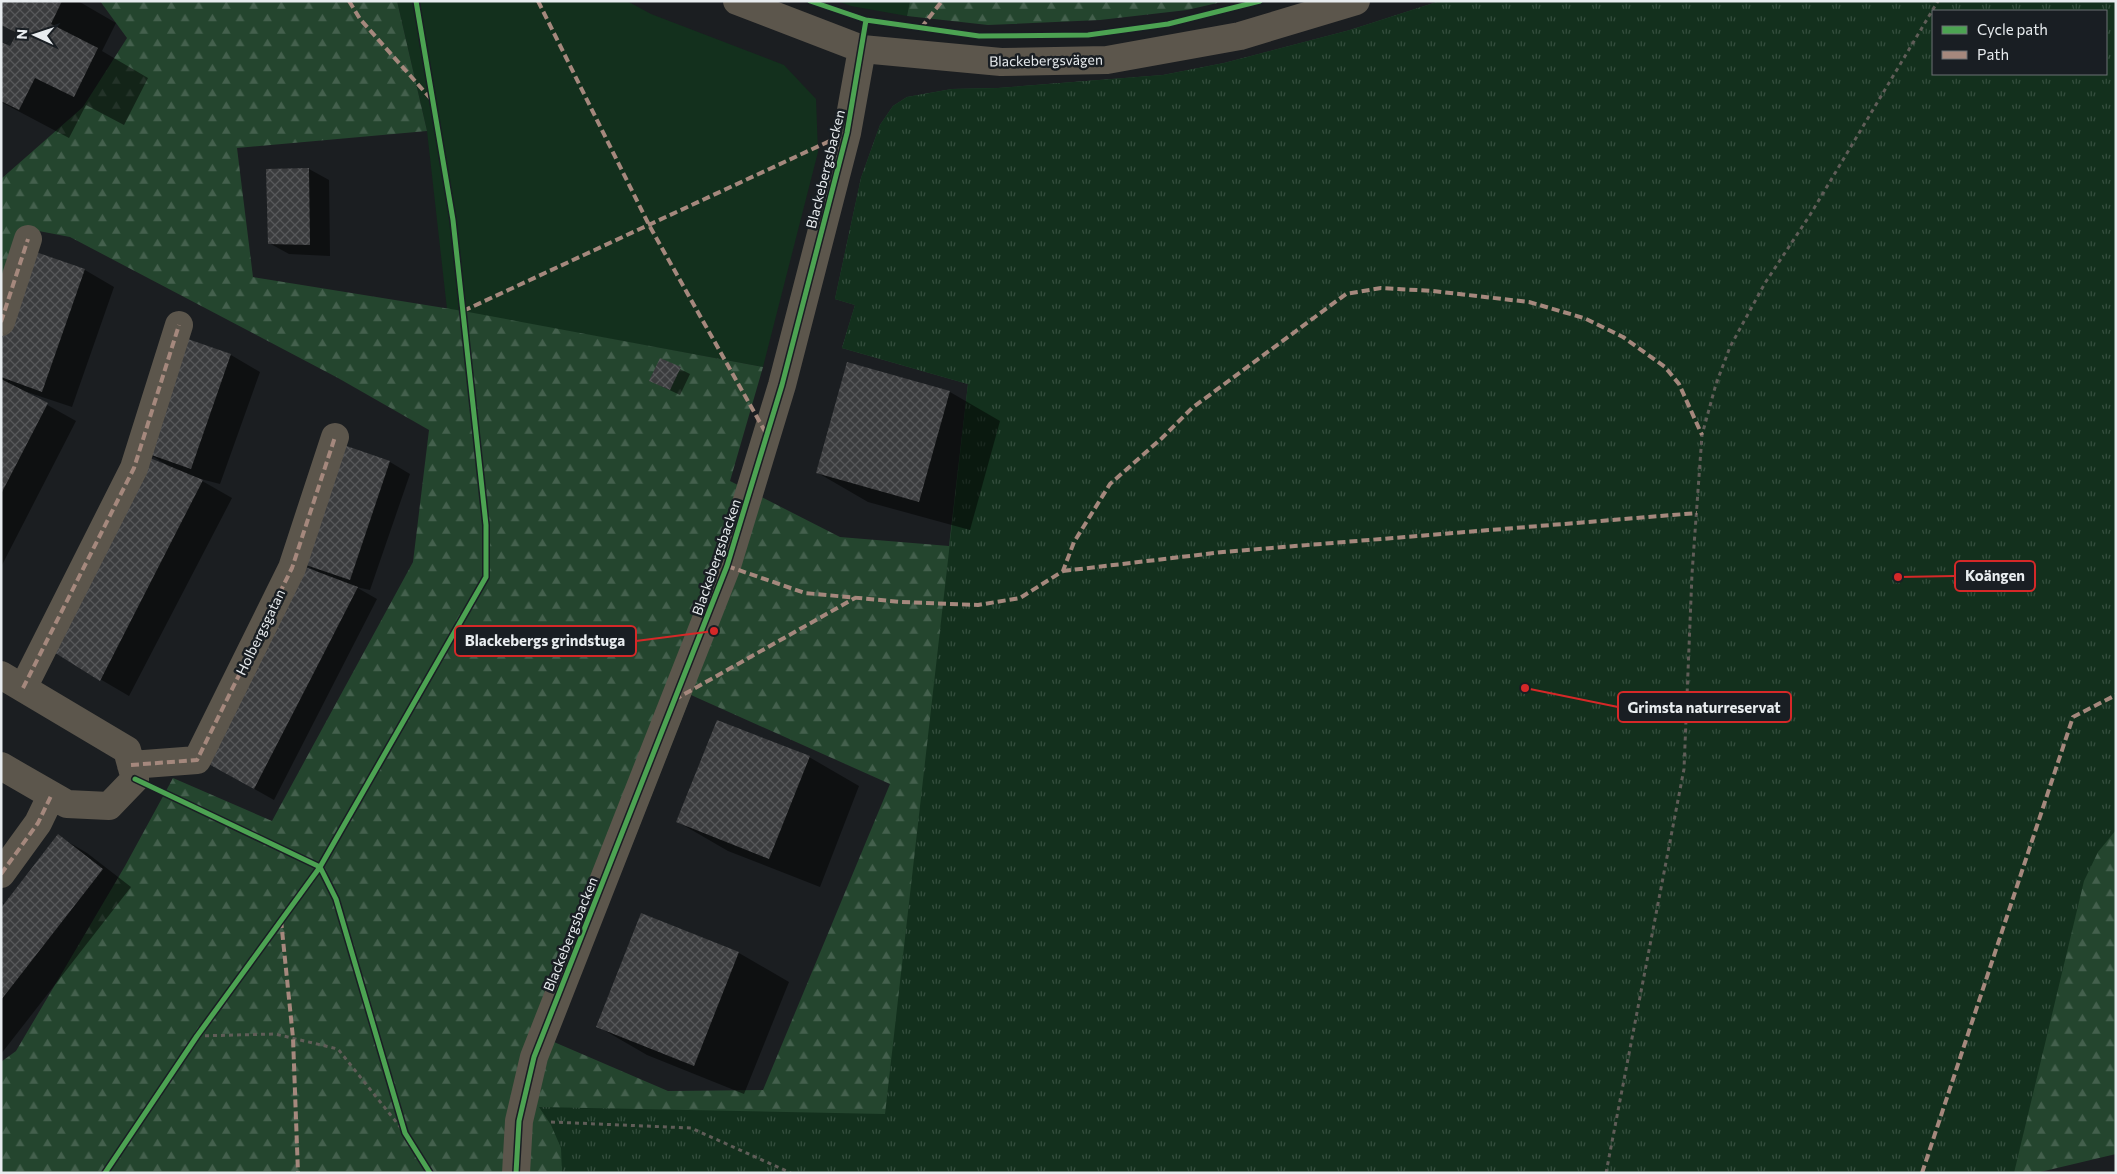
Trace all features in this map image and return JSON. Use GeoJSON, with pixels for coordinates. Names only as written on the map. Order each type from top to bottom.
{"type":"FeatureCollection","features":[{"type":"Feature","properties":{"kind":"street","name":"Blackebergsvägen"},"geometry":{"type":"LineString","coordinates":[[737,1],[862,49],[1002,62],[1107,60],[1240,36],[1356,1]]}},
{"type":"Feature","properties":{"kind":"street","name":"Blackebergsbacken"},"geometry":{"type":"LineString","coordinates":[[516,1173],[519,1121],[534,1057],[727,566],[782,385],[847,133],[862,49]]}},
{"type":"Feature","properties":{"kind":"street"},"geometry":{"type":"LineString","coordinates":[[1,322],[28,238]]}},
{"type":"Feature","properties":{"kind":"street"},"geometry":{"type":"LineString","coordinates":[[1,766],[67,804],[109,806],[135,779],[127,750],[12,682],[134,468],[180,325]]}},
{"type":"Feature","properties":{"kind":"street","name":"Holbergsgatan"},"geometry":{"type":"LineString","coordinates":[[131,764],[197,760],[292,568],[336,437]]}},
{"type":"Feature","properties":{"kind":"street"},"geometry":{"type":"LineString","coordinates":[[1,874],[38,823],[52,796]]}},
{"type":"Feature","properties":{"kind":"path"},"geometry":{"type":"LineString","coordinates":[[1606,1173],[1684,769],[1692,574],[1702,435],[1716,384],[1730,347],[1765,283],[1810,215],[1932,11]]}},
{"type":"Feature","properties":{"kind":"path"},"geometry":{"type":"LineString","coordinates":[[192,1044],[203,1028]]}},
{"type":"Feature","properties":{"kind":"path"},"geometry":{"type":"LineString","coordinates":[[197,1036],[275,1034],[338,1049],[410,1141]]}},
{"type":"Feature","properties":{"kind":"path"},"geometry":{"type":"LineString","coordinates":[[399,1114],[405,1133]]}},
{"type":"Feature","properties":{"kind":"path"},"geometry":{"type":"LineString","coordinates":[[519,1121],[691,1128],[791,1173]]}},
{"type":"Feature","properties":{"kind":"green space"},"geometry":{"type":"Polygon","coordinates":[[[100,1],[397,1],[427,131],[237,148],[253,277],[463,311],[763,367],[730,481],[840,537],[949,546],[968,384],[842,348],[855,305],[835,299],[861,178],[880,125],[893,106],[907,97],[952,89],[998,88],[1163,75],[1224,63],[1350,30],[1440,1],[906,289],[1605,1173],[1,1173],[1,1062],[16,1051],[125,866],[173,778],[272,821],[413,562],[429,430],[338,378],[70,237],[23,228],[1,285],[1,179],[83,107],[127,38],[100,1]],[[691,695],[554,1042],[668,1091],[763,1090],[890,784],[691,695]]]}},
{"type":"Feature","properties":{"kind":"green space"},"geometry":{"type":"Polygon","coordinates":[[[397,1],[627,1],[651,14],[784,65],[816,99],[818,152],[763,367],[447,309],[427,131],[397,1]]]}},
{"type":"Feature","properties":{"kind":"green space"},"geometry":{"type":"Polygon","coordinates":[[[837,1],[910,1],[907,16],[851,6],[837,1]]]}},
{"type":"Feature","properties":{"kind":"green space"},"geometry":{"type":"Polygon","coordinates":[[[910,1],[1226,1],[1187,10],[1100,20],[988,25],[907,16],[910,1]]]}},
{"type":"Feature","properties":{"kind":"green space"},"geometry":{"type":"Polygon","coordinates":[[[1440,1],[2116,1],[2116,830],[2098,852],[2084,881],[2014,1173],[562,1173],[561,1148],[551,1125],[539,1107],[885,1114],[968,384],[842,348],[855,305],[835,299],[861,178],[880,125],[893,106],[907,97],[952,89],[998,88],[1163,75],[1224,63],[1350,30],[1440,1]]]}},
{"type":"Feature","properties":{"kind":"green space"},"geometry":{"type":"Polygon","coordinates":[[[2116,724],[2116,1154],[2036,1173],[1949,1173],[2116,724]]]}},
{"type":"Feature","properties":{"kind":"building"},"geometry":{"type":"Polygon","coordinates":[[[1,1],[62,1],[51,24],[98,48],[74,97],[35,78],[19,110],[1,101],[1,42],[10,46],[17,33],[1,25],[1,1]]]}},
{"type":"Feature","properties":{"kind":"building"},"geometry":{"type":"Polygon","coordinates":[[[309,168],[310,245],[268,244],[266,169],[309,168]]]}},
{"type":"Feature","properties":{"kind":"building"},"geometry":{"type":"Polygon","coordinates":[[[33,251],[85,269],[42,392],[1,377],[1,342],[33,251]]]}},
{"type":"Feature","properties":{"kind":"building"},"geometry":{"type":"Polygon","coordinates":[[[182,337],[231,354],[191,469],[143,452],[182,337]]]}},
{"type":"Feature","properties":{"kind":"building"},"geometry":{"type":"Polygon","coordinates":[[[660,358],[681,367],[670,390],[649,381],[660,358]]]}},
{"type":"Feature","properties":{"kind":"building"},"geometry":{"type":"Polygon","coordinates":[[[847,362],[950,391],[919,502],[816,473],[847,362]]]}},
{"type":"Feature","properties":{"kind":"building"},"geometry":{"type":"Polygon","coordinates":[[[1,379],[48,403],[1,494],[1,379]]]}},
{"type":"Feature","properties":{"kind":"building"},"geometry":{"type":"Polygon","coordinates":[[[338,443],[390,461],[350,580],[297,562],[338,443]]]}},
{"type":"Feature","properties":{"kind":"building"},"geometry":{"type":"Polygon","coordinates":[[[150,458],[203,480],[100,681],[49,649],[150,458]]]}},
{"type":"Feature","properties":{"kind":"building"},"geometry":{"type":"Polygon","coordinates":[[[305,567],[358,587],[254,789],[205,762],[305,567]]]}},
{"type":"Feature","properties":{"kind":"building"},"geometry":{"type":"Polygon","coordinates":[[[717,720],[810,756],[769,859],[676,822],[717,720]]]}},
{"type":"Feature","properties":{"kind":"building"},"geometry":{"type":"Polygon","coordinates":[[[58,834],[103,869],[1,1000],[1,908],[58,834]]]}},
{"type":"Feature","properties":{"kind":"building"},"geometry":{"type":"Polygon","coordinates":[[[641,913],[739,952],[694,1066],[596,1027],[641,913]]]}},
{"type":"Feature","properties":{"kind":"marked path"},"geometry":{"type":"LineString","coordinates":[[349,1],[360,19],[431,99]]}},
{"type":"Feature","properties":{"kind":"marked path"},"geometry":{"type":"LineString","coordinates":[[538,1],[649,225],[767,435]]}},
{"type":"Feature","properties":{"kind":"marked path"},"geometry":{"type":"LineString","coordinates":[[921,28],[942,1]]}},
{"type":"Feature","properties":{"kind":"marked path"},"geometry":{"type":"LineString","coordinates":[[463,311],[847,133]]}},
{"type":"Feature","properties":{"kind":"marked path"},"geometry":{"type":"LineString","coordinates":[[1,322],[28,239]]}},
{"type":"Feature","properties":{"kind":"marked path"},"geometry":{"type":"LineString","coordinates":[[727,566],[805,593],[901,602],[978,605],[1020,598],[1063,571],[1074,542],[1110,484],[1162,438],[1192,408],[1346,294],[1381,288],[1433,291],[1529,302],[1584,318],[1623,337],[1665,367],[1679,384],[1702,435]]}},
{"type":"Feature","properties":{"kind":"marked path"},"geometry":{"type":"LineString","coordinates":[[23,688],[134,468],[179,325]]}},
{"type":"Feature","properties":{"kind":"marked path"},"geometry":{"type":"LineString","coordinates":[[131,765],[197,760],[292,568],[335,437]]}},
{"type":"Feature","properties":{"kind":"marked path"},"geometry":{"type":"LineString","coordinates":[[1063,571],[1223,552],[1697,513]]}},
{"type":"Feature","properties":{"kind":"marked path"},"geometry":{"type":"LineString","coordinates":[[674,700],[855,598]]}},
{"type":"Feature","properties":{"kind":"marked path"},"geometry":{"type":"LineString","coordinates":[[1922,1173],[2073,717],[2116,695]]}},
{"type":"Feature","properties":{"kind":"marked path"},"geometry":{"type":"LineString","coordinates":[[1,874],[38,823],[51,796]]}},
{"type":"Feature","properties":{"kind":"marked path"},"geometry":{"type":"LineString","coordinates":[[281,920],[293,1038],[298,1173]]}},
{"type":"Feature","properties":{"kind":"cycle path"},"geometry":{"type":"LineString","coordinates":[[105,1173],[197,1036],[320,867],[486,577],[486,525],[453,220],[416,1]]}},
{"type":"Feature","properties":{"kind":"cycle path"},"geometry":{"type":"LineString","coordinates":[[810,1],[866,20],[979,36],[1088,35],[1168,24],[1260,1]]}},
{"type":"Feature","properties":{"kind":"cycle path"},"geometry":{"type":"LineString","coordinates":[[516,1173],[519,1121],[534,1057],[727,566],[782,385],[847,133],[866,20]]}},
{"type":"Feature","properties":{"kind":"cycle path"},"geometry":{"type":"LineString","coordinates":[[135,779],[320,867],[336,899],[405,1133],[430,1173]]}},
{"type":"Feature","properties":{"kind":"place","name":"Koängen"},"geometry":{"type":"Point","coordinates":[1898,577]}},
{"type":"Feature","properties":{"kind":"place","name":"Blackebergs grindstuga"},"geometry":{"type":"Point","coordinates":[714,631]}},
{"type":"Feature","properties":{"kind":"place","name":"Grimsta naturreservat"},"geometry":{"type":"Point","coordinates":[1525,688]}}]}
